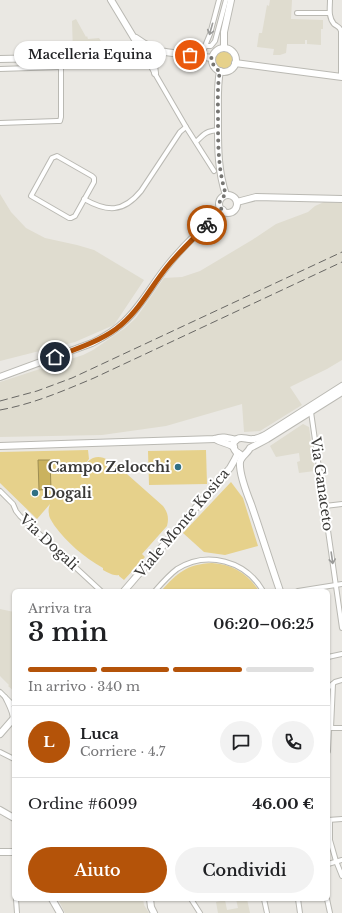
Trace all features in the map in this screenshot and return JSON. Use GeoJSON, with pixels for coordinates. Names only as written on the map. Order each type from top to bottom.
{"type":"FeatureCollection","features":[{"type":"Feature","properties":{"kind":"street"},"geometry":{"type":"LineString","coordinates":[[111,0],[186,127],[214,171]]}},
{"type":"Feature","properties":{"kind":"street"},"geometry":{"type":"LineString","coordinates":[[202,57],[219,0]]}},
{"type":"Feature","properties":{"kind":"street"},"geometry":{"type":"LineString","coordinates":[[205,46],[211,46],[215,41],[226,0]]}},
{"type":"Feature","properties":{"kind":"street"},"geometry":{"type":"LineString","coordinates":[[224,48],[224,35],[231,0]]}},
{"type":"Feature","properties":{"kind":"street"},"geometry":{"type":"LineString","coordinates":[[235,63],[342,77],[341,29],[333,21],[329,13],[330,0]]}},
{"type":"Feature","properties":{"kind":"street"},"geometry":{"type":"LineString","coordinates":[[296,13],[329,13]]}},
{"type":"Feature","properties":{"kind":"street"},"geometry":{"type":"LineString","coordinates":[[132,34],[145,44],[165,52]]}},
{"type":"Feature","properties":{"kind":"street"},"geometry":{"type":"LineString","coordinates":[[224,48],[228,48],[232,52],[235,57],[235,63],[230,69],[220,71],[214,67],[212,58],[215,52],[224,48]]}},
{"type":"Feature","properties":{"kind":"street"},"geometry":{"type":"LineString","coordinates":[[155,73],[154,61],[165,52]]}},
{"type":"Feature","properties":{"kind":"street"},"geometry":{"type":"LineString","coordinates":[[0,59],[94,57],[165,52],[212,58]]}},
{"type":"Feature","properties":{"kind":"street"},"geometry":{"type":"LineString","coordinates":[[0,122],[60,120],[61,58]]}},
{"type":"Feature","properties":{"kind":"street"},"geometry":{"type":"LineString","coordinates":[[0,68],[61,67]]}},
{"type":"Feature","properties":{"kind":"street"},"geometry":{"type":"LineString","coordinates":[[220,71],[218,86],[218,130],[220,170],[226,195]]}},
{"type":"Feature","properties":{"kind":"street"},"geometry":{"type":"LineString","coordinates":[[84,199],[104,208],[119,207],[134,200],[180,132],[186,127]]}},
{"type":"Feature","properties":{"kind":"street"},"geometry":{"type":"LineString","coordinates":[[196,142],[206,132],[218,130]]}},
{"type":"Feature","properties":{"kind":"street"},"geometry":{"type":"LineString","coordinates":[[57,156],[93,177],[94,182],[84,199],[74,216],[69,218],[31,196],[52,158],[57,156]]}},
{"type":"Feature","properties":{"kind":"street"},"geometry":{"type":"LineString","coordinates":[[222,210],[220,202],[226,195],[233,196],[237,202]]}},
{"type":"Feature","properties":{"kind":"street"},"geometry":{"type":"LineString","coordinates":[[237,202],[256,197],[342,199]]}},
{"type":"Feature","properties":{"kind":"street"},"geometry":{"type":"LineString","coordinates":[[222,210],[229,212],[234,210],[237,202]]}},
{"type":"Feature","properties":{"kind":"street"},"geometry":{"type":"LineString","coordinates":[[0,377],[92,343],[116,329],[132,314],[178,253],[222,210]]}},
{"type":"Feature","properties":{"kind":"street"},"geometry":{"type":"LineString","coordinates":[[0,446],[215,439],[221,437],[236,440],[245,438],[252,440],[265,435],[342,386]]}},
{"type":"Feature","properties":{"kind":"street"},"geometry":{"type":"LineString","coordinates":[[279,589],[246,488],[240,460],[250,448],[342,392]]}},
{"type":"Feature","properties":{"kind":"street","name":"Via Ganaceto"},"geometry":{"type":"LineString","coordinates":[[311,412],[342,628]]}},
{"type":"Feature","properties":{"kind":"street"},"geometry":{"type":"LineString","coordinates":[[245,438],[249,442],[250,448]]}},
{"type":"Feature","properties":{"kind":"street"},"geometry":{"type":"LineString","coordinates":[[215,439],[234,447],[236,440]]}},
{"type":"Feature","properties":{"kind":"street","name":"Viale Monte Kosica"},"geometry":{"type":"LineString","coordinates":[[234,447],[238,453],[245,454]]}},
{"type":"Feature","properties":{"kind":"street","name":"Viale Monte Kosica"},"geometry":{"type":"LineString","coordinates":[[126,589],[234,461],[238,453]]}},
{"type":"Feature","properties":{"kind":"street"},"geometry":{"type":"LineString","coordinates":[[234,461],[238,473],[246,488]]}},
{"type":"Feature","properties":{"kind":"street","name":"Via Dogali"},"geometry":{"type":"LineString","coordinates":[[0,491],[14,504],[16,511],[20,516],[99,589]]}},
{"type":"Feature","properties":{"kind":"street"},"geometry":{"type":"LineString","coordinates":[[325,506],[342,504]]}},
{"type":"Feature","properties":{"kind":"street"},"geometry":{"type":"LineString","coordinates":[[157,589],[167,577],[182,566],[192,562],[209,559],[226,561],[242,568],[256,580],[262,589]]}},
{"type":"Feature","properties":{"kind":"street"},"geometry":{"type":"LineString","coordinates":[[311,589],[342,584]]}},
{"type":"Feature","properties":{"kind":"street"},"geometry":{"type":"LineString","coordinates":[[330,657],[342,654]]}},
{"type":"Feature","properties":{"kind":"street"},"geometry":{"type":"LineString","coordinates":[[330,686],[342,680]]}},
{"type":"Feature","properties":{"kind":"street"},"geometry":{"type":"LineString","coordinates":[[330,717],[333,684]]}},
{"type":"Feature","properties":{"kind":"street"},"geometry":{"type":"LineString","coordinates":[[0,692],[12,704]]}},
{"type":"Feature","properties":{"kind":"street"},"geometry":{"type":"LineString","coordinates":[[5,697],[12,713]]}},
{"type":"Feature","properties":{"kind":"street"},"geometry":{"type":"LineString","coordinates":[[0,734],[12,720]]}},
{"type":"Feature","properties":{"kind":"street"},"geometry":{"type":"LineString","coordinates":[[330,728],[342,728]]}},
{"type":"Feature","properties":{"kind":"street"},"geometry":{"type":"LineString","coordinates":[[0,752],[12,758]]}},
{"type":"Feature","properties":{"kind":"street"},"geometry":{"type":"LineString","coordinates":[[0,810],[12,817]]}},
{"type":"Feature","properties":{"kind":"street"},"geometry":{"type":"LineString","coordinates":[[330,820],[342,819]]}},
{"type":"Feature","properties":{"kind":"street"},"geometry":{"type":"LineString","coordinates":[[330,840],[342,876]]}},
{"type":"Feature","properties":{"kind":"street"},"geometry":{"type":"LineString","coordinates":[[0,852],[12,852]]}},
{"type":"Feature","properties":{"kind":"street"},"geometry":{"type":"LineString","coordinates":[[330,863],[342,860]]}},
{"type":"Feature","properties":{"kind":"street"},"geometry":{"type":"LineString","coordinates":[[16,901],[17,913]]}},
{"type":"Feature","properties":{"kind":"street"},"geometry":{"type":"LineString","coordinates":[[53,901],[60,913]]}},
{"type":"Feature","properties":{"kind":"street"},"geometry":{"type":"LineString","coordinates":[[150,901],[154,913]]}},
{"type":"Feature","properties":{"kind":"street"},"geometry":{"type":"LineString","coordinates":[[192,901],[200,913]]}},
{"type":"Feature","properties":{"kind":"street"},"geometry":{"type":"LineString","coordinates":[[264,901],[267,913]]}},
{"type":"Feature","properties":{"kind":"street"},"geometry":{"type":"LineString","coordinates":[[298,901],[300,913]]}},
{"type":"Feature","properties":{"kind":"street"},"geometry":{"type":"LineString","coordinates":[[327,901],[330,913]]}},
{"type":"Feature","properties":{"kind":"shaded area"},"geometry":{"type":"Polygon","coordinates":[[[270,0],[292,0],[291,19],[323,20],[323,29],[321,29],[321,45],[307,44],[307,40],[305,40],[305,44],[287,44],[286,53],[280,55],[273,55],[274,49],[257,47],[259,33],[262,33],[267,5],[269,6],[270,0]]]}},
{"type":"Feature","properties":{"kind":"shaded area"},"geometry":{"type":"Polygon","coordinates":[[[76,19],[86,37],[87,36],[88,39],[99,38],[108,52],[73,54],[72,21],[76,19]]]}},
{"type":"Feature","properties":{"kind":"shaded area"},"geometry":{"type":"Polygon","coordinates":[[[224,51],[228,52],[232,56],[232,64],[228,68],[224,69],[220,68],[216,64],[215,60],[216,56],[220,52],[224,51]]]}},
{"type":"Feature","properties":{"kind":"shaded area"},"geometry":{"type":"Polygon","coordinates":[[[0,194],[11,212],[26,228],[45,238],[94,250],[144,280],[114,325],[75,342],[0,361],[0,194]]]}},
{"type":"Feature","properties":{"kind":"shaded area"},"geometry":{"type":"Polygon","coordinates":[[[324,202],[342,203],[342,360],[290,387],[302,405],[260,431],[244,432],[242,404],[166,426],[102,435],[0,437],[0,382],[83,355],[93,350],[125,328],[136,318],[164,278],[182,277],[200,271],[276,224],[308,212],[315,206],[324,202]]]}},
{"type":"Feature","properties":{"kind":"shaded area"},"geometry":{"type":"Polygon","coordinates":[[[303,424],[309,427],[315,471],[299,473],[297,462],[300,461],[299,453],[276,457],[270,446],[303,424]]]}},
{"type":"Feature","properties":{"kind":"shaded area"},"geometry":{"type":"Polygon","coordinates":[[[88,450],[89,459],[83,466],[95,457],[108,460],[110,459],[163,506],[167,513],[167,526],[142,554],[145,557],[124,580],[119,575],[113,575],[103,570],[103,568],[89,559],[64,538],[50,518],[50,504],[37,519],[0,483],[0,452],[88,450]]]}},
{"type":"Feature","properties":{"kind":"shaded area","name":"Campo Zelocchi"},"geometry":{"type":"Polygon","coordinates":[[[206,450],[207,484],[149,485],[148,451],[206,450]]]}},
{"type":"Feature","properties":{"kind":"shaded area"},"geometry":{"type":"Polygon","coordinates":[[[38,460],[50,460],[51,489],[39,490],[38,460]]]}},
{"type":"Feature","properties":{"kind":"shaded area"},"geometry":{"type":"Polygon","coordinates":[[[231,482],[243,498],[258,546],[225,555],[204,552],[183,533],[231,482]]]}},
{"type":"Feature","properties":{"kind":"shaded area"},"geometry":{"type":"Polygon","coordinates":[[[212,563],[226,565],[233,568],[245,575],[258,589],[163,589],[178,574],[196,565],[212,563]]]}},
{"type":"Feature","properties":{"kind":"shaded area"},"geometry":{"type":"Polygon","coordinates":[[[0,609],[12,612],[12,689],[0,676],[0,609]]]}},
{"type":"Feature","properties":{"kind":"shaded area"},"geometry":{"type":"Polygon","coordinates":[[[59,901],[143,901],[149,913],[65,913],[59,901]]]}},
{"type":"Feature","properties":{"kind":"shaded area"},"geometry":{"type":"Polygon","coordinates":[[[225,901],[227,910],[238,908],[236,901],[247,901],[250,913],[218,913],[216,902],[225,901]]]}},
{"type":"Feature","properties":{"kind":"railway"},"geometry":{"type":"LineString","coordinates":[[0,401],[37,391],[72,378],[342,252]]}},
{"type":"Feature","properties":{"kind":"railway"},"geometry":{"type":"LineString","coordinates":[[0,410],[36,401],[94,378],[342,262]]}},
{"type":"Feature","properties":{"kind":"way so far"},"geometry":{"type":"LineString","coordinates":[[190,55],[212,58],[214,67],[220,71],[218,86],[219,160],[221,179],[226,195],[220,202],[222,210],[207,225]]}},
{"type":"Feature","properties":{"kind":"place","name":"Macelleria Equina"},"geometry":{"type":"Point","coordinates":[190,55]}},
{"type":"Feature","properties":{"kind":"place","name":"Campo Zelocchi"},"geometry":{"type":"Point","coordinates":[178,467]}},
{"type":"Feature","properties":{"kind":"place","name":"Dogali"},"geometry":{"type":"Point","coordinates":[35,493]}},
{"type":"Feature","properties":{"kind":"route"},"geometry":{"type":"LineString","coordinates":[[55,357],[92,343],[116,329],[132,314],[178,253],[207,225]]}}]}
